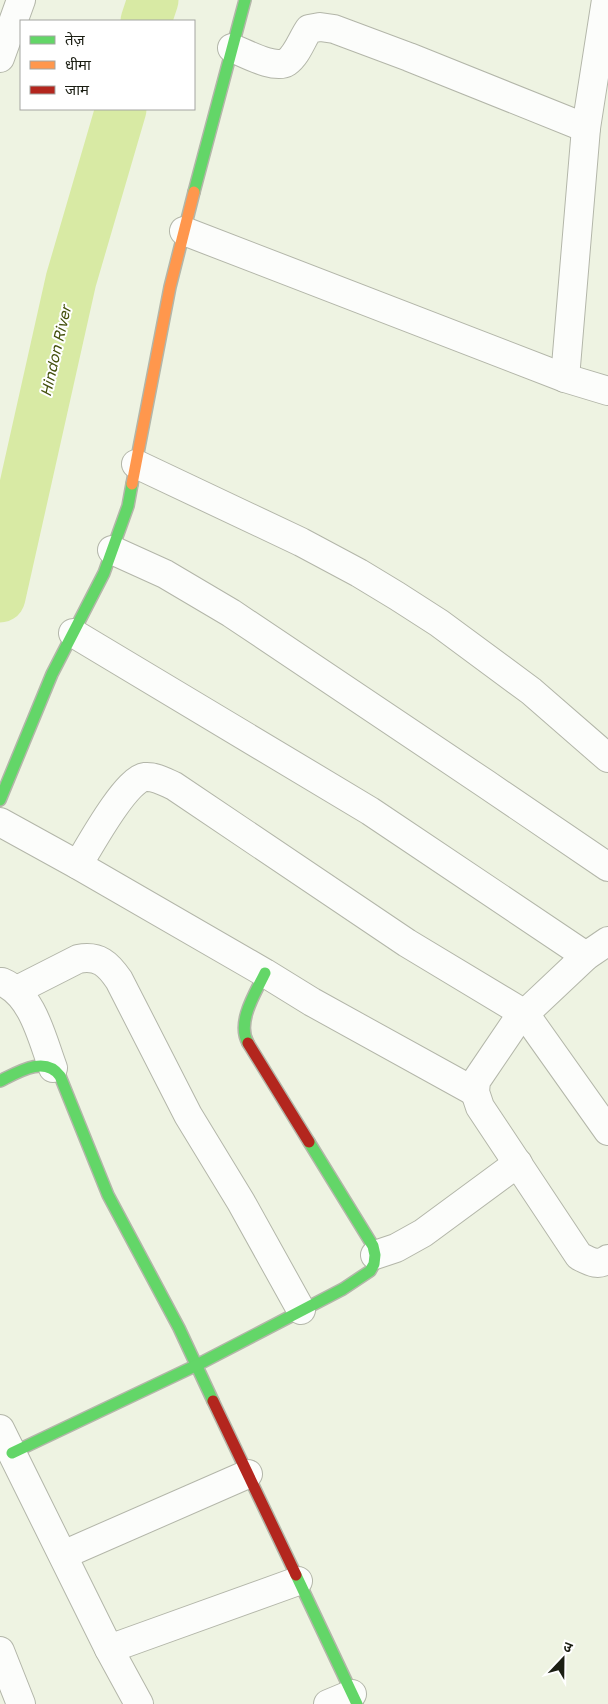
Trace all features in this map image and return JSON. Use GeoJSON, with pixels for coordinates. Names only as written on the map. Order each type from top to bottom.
{"type":"FeatureCollection","features":[{"type":"Feature","properties":{"kind":"street"},"geometry":{"type":"LineString","coordinates":[[0,58],[20,0]]}},
{"type":"Feature","properties":{"kind":"street"},"geometry":{"type":"LineString","coordinates":[[0,800],[52,674],[104,573],[128,506],[170,287],[245,0]]}},
{"type":"Feature","properties":{"kind":"street"},"geometry":{"type":"LineString","coordinates":[[565,378],[586,128],[606,0]]}},
{"type":"Feature","properties":{"kind":"street"},"geometry":{"type":"LineString","coordinates":[[232,48],[278,65],[287,62],[295,53],[309,29],[320,27],[334,29],[586,128]]}},
{"type":"Feature","properties":{"kind":"street"},"geometry":{"type":"LineString","coordinates":[[184,231],[565,378],[608,391]]}},
{"type":"Feature","properties":{"kind":"street"},"geometry":{"type":"LineString","coordinates":[[136,464],[301,542],[397,596],[439,623],[530,691],[608,758]]}},
{"type":"Feature","properties":{"kind":"street"},"geometry":{"type":"LineString","coordinates":[[112,550],[165,574],[231,613],[608,868]]}},
{"type":"Feature","properties":{"kind":"street"},"geometry":{"type":"LineString","coordinates":[[73,633],[597,949],[516,1022],[476,1081],[475,1092],[480,1107],[579,1256],[594,1264],[605,1262],[608,1259]]}},
{"type":"Feature","properties":{"kind":"street"},"geometry":{"type":"LineString","coordinates":[[78,865],[122,795],[134,781],[144,777],[158,779],[174,786],[407,943],[525,1014],[608,1131]]}},
{"type":"Feature","properties":{"kind":"street"},"geometry":{"type":"LineString","coordinates":[[0,822],[78,865],[312,1002],[475,1092]]}},
{"type":"Feature","properties":{"kind":"street"},"geometry":{"type":"LineString","coordinates":[[302,1310],[241,1202],[188,1115],[120,980],[110,967],[101,960],[89,957],[78,958],[8,986],[25,1000],[34,1019],[53,1068],[62,1079],[108,1195],[159,1288],[197,1365],[298,1582],[346,1700]]}},
{"type":"Feature","properties":{"kind":"street"},"geometry":{"type":"LineString","coordinates":[[139,1704],[109,1649],[4,1438],[197,1365],[342,1289],[370,1271],[374,1264],[373,1246],[246,1039],[244,1032],[248,1011],[265,973]]}},
{"type":"Feature","properties":{"kind":"street"},"geometry":{"type":"LineString","coordinates":[[0,1081],[25,1069],[41,1065],[53,1068]]}},
{"type":"Feature","properties":{"kind":"street"},"geometry":{"type":"LineString","coordinates":[[375,1255],[396,1248],[422,1233],[518,1163]]}},
{"type":"Feature","properties":{"kind":"street"},"geometry":{"type":"LineString","coordinates":[[63,1555],[248,1474]]}},
{"type":"Feature","properties":{"kind":"street"},"geometry":{"type":"LineString","coordinates":[[109,1649],[298,1582]]}},
{"type":"Feature","properties":{"kind":"street"},"geometry":{"type":"LineString","coordinates":[[0,1651],[21,1704]]}},
{"type":"Feature","properties":{"kind":"waterway","name":"Hindon River"},"geometry":{"type":"LineString","coordinates":[[146,20],[153,0]]}},
{"type":"Feature","properties":{"kind":"waterway","name":"Hindon River"},"geometry":{"type":"LineString","coordinates":[[0,597],[71,280],[121,110]]}},
{"type":"Feature","properties":{"kind":"traffic: fast"},"geometry":{"type":"LineString","coordinates":[[194,192],[245,0]]}},
{"type":"Feature","properties":{"kind":"traffic: fast"},"geometry":{"type":"LineString","coordinates":[[0,800],[52,674],[104,573],[128,506],[132,484]]}},
{"type":"Feature","properties":{"kind":"traffic: fast"},"geometry":{"type":"LineString","coordinates":[[248,1043],[244,1026],[246,1017],[265,973]]}},
{"type":"Feature","properties":{"kind":"traffic: fast"},"geometry":{"type":"LineString","coordinates":[[0,1081],[23,1070],[39,1066],[54,1070],[60,1076],[108,1195],[179,1328],[213,1401]]}},
{"type":"Feature","properties":{"kind":"traffic: fast"},"geometry":{"type":"LineString","coordinates":[[12,1453],[197,1365],[343,1289],[370,1271],[374,1264],[373,1246],[309,1142]]}},
{"type":"Feature","properties":{"kind":"traffic: fast"},"geometry":{"type":"LineString","coordinates":[[296,1575],[357,1704]]}},
{"type":"Feature","properties":{"kind":"traffic: slow"},"geometry":{"type":"LineString","coordinates":[[132,484],[170,287],[194,192]]}},
{"type":"Feature","properties":{"kind":"traffic: jam"},"geometry":{"type":"LineString","coordinates":[[248,1043],[309,1142]]}},
{"type":"Feature","properties":{"kind":"traffic: jam"},"geometry":{"type":"LineString","coordinates":[[213,1401],[296,1575]]}}]}
